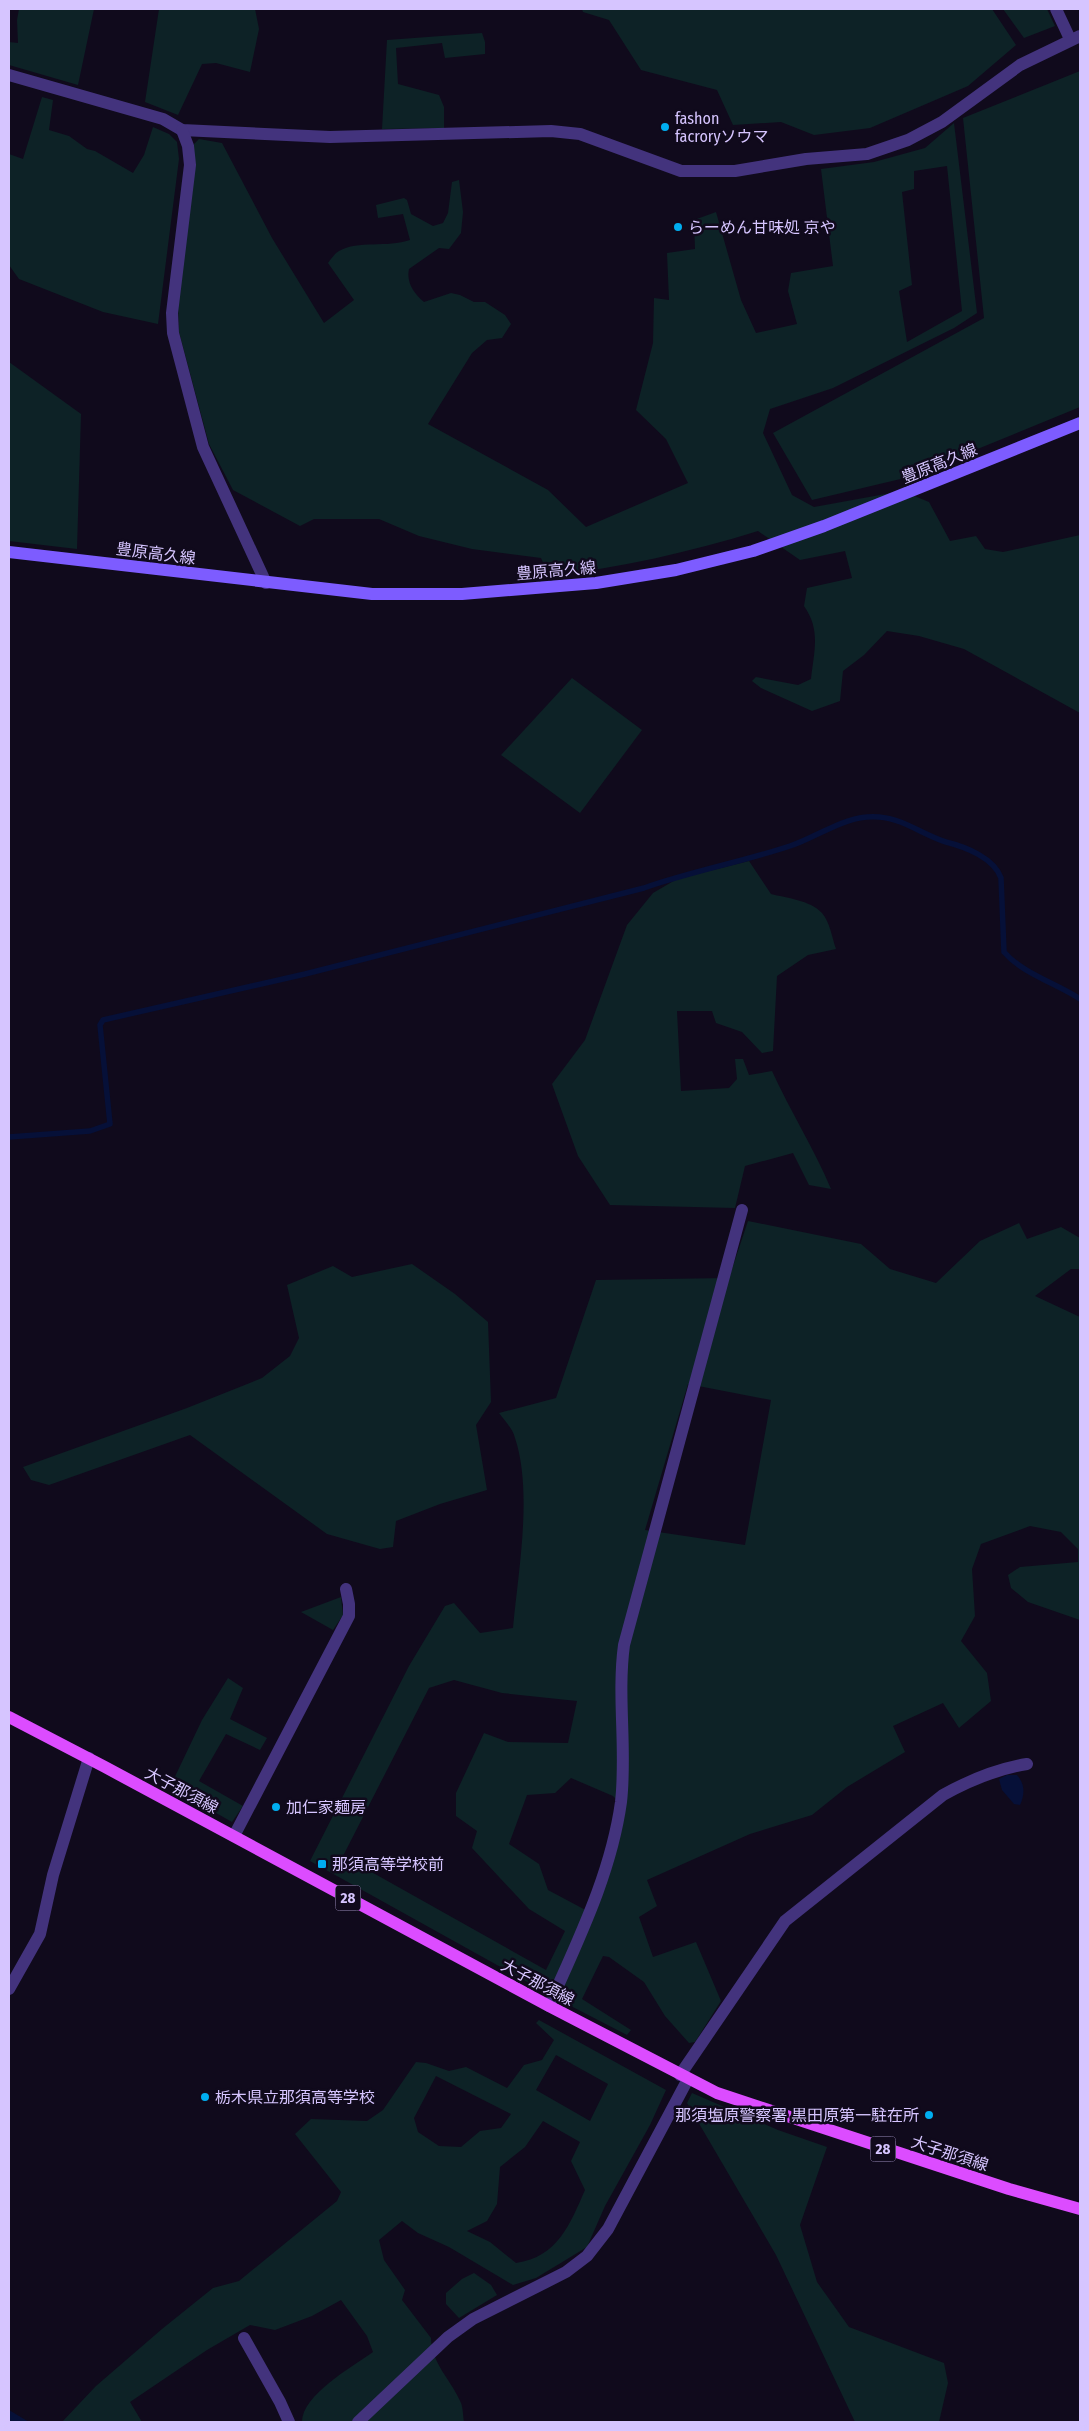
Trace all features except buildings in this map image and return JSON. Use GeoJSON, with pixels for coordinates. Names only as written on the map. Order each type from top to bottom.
{"type":"FeatureCollection","features":[{"type":"Feature","properties":{"kind":"main road","name":"豊原高久線"},"geometry":{"type":"LineString","coordinates":[[9,552],[372,594],[462,594],[596,583],[676,570],[752,551],[824,526],[1080,423]]}},
{"type":"Feature","properties":{"kind":"main road","name":"大子那須線"},"geometry":{"type":"LineString","coordinates":[[9,1717],[89,1758],[549,2006],[717,2093],[1009,2190],[1080,2209]]}},
{"type":"Feature","properties":{"kind":"street"},"geometry":{"type":"LineString","coordinates":[[9,75],[61,88],[162,119],[182,130],[330,137],[551,130],[580,134],[673,169],[735,172],[806,159],[867,154],[908,140],[942,122],[1020,65],[1075,38],[1056,9]]}},
{"type":"Feature","properties":{"kind":"street"},"geometry":{"type":"LineString","coordinates":[[182,130],[188,146],[190,164],[172,313],[173,333],[203,447],[266,583]]}},
{"type":"Feature","properties":{"kind":"street"},"geometry":{"type":"LineString","coordinates":[[549,2006],[588,1916],[614,1839],[621,1800],[620,1673],[624,1645],[742,1210]]}},
{"type":"Feature","properties":{"kind":"street"},"geometry":{"type":"LineString","coordinates":[[234,1836],[349,1616],[346,1589]]}},
{"type":"Feature","properties":{"kind":"street"},"geometry":{"type":"LineString","coordinates":[[9,1989],[40,1934],[54,1875],[89,1758]]}},
{"type":"Feature","properties":{"kind":"street"},"geometry":{"type":"LineString","coordinates":[[358,2422],[448,2337],[460,2328],[473,2319],[566,2272],[587,2256],[608,2229],[684,2077],[785,1921],[943,1795],[970,1780],[998,1769],[1027,1764]]}},
{"type":"Feature","properties":{"kind":"street"},"geometry":{"type":"LineString","coordinates":[[244,2338],[290,2422]]}},
{"type":"Feature","properties":{"kind":"green space"},"geometry":{"type":"Polygon","coordinates":[[[19,9],[94,9],[78,85],[9,65],[9,42],[18,43],[17,20],[19,9]]]}},
{"type":"Feature","properties":{"kind":"green space"},"geometry":{"type":"Polygon","coordinates":[[[159,9],[255,9],[259,29],[250,72],[216,63],[202,64],[178,115],[145,102],[159,9]]]}},
{"type":"Feature","properties":{"kind":"green space"},"geometry":{"type":"Polygon","coordinates":[[[582,9],[992,9],[1016,45],[968,86],[870,128],[814,135],[781,122],[733,125],[717,90],[641,70],[609,20],[583,12],[582,9]]]}},
{"type":"Feature","properties":{"kind":"green space"},"geometry":{"type":"Polygon","coordinates":[[[1003,9],[1047,9],[1055,26],[1024,38],[1003,9]]]}},
{"type":"Feature","properties":{"kind":"green space"},"geometry":{"type":"Polygon","coordinates":[[[482,33],[485,42],[485,54],[445,58],[442,43],[396,48],[398,84],[439,95],[444,107],[444,128],[382,129],[387,40],[482,33]]]}},
{"type":"Feature","properties":{"kind":"green space"},"geometry":{"type":"Polygon","coordinates":[[[1080,71],[1080,407],[909,477],[812,500],[773,433],[984,318],[963,118],[1080,71]]]}},
{"type":"Feature","properties":{"kind":"green space"},"geometry":{"type":"Polygon","coordinates":[[[42,97],[53,100],[49,130],[69,136],[87,149],[95,151],[133,173],[144,155],[153,127],[169,134],[177,142],[179,159],[158,324],[103,312],[19,279],[9,265],[9,154],[23,159],[42,97]]]}},
{"type":"Feature","properties":{"kind":"green space"},"geometry":{"type":"Polygon","coordinates":[[[954,123],[977,313],[954,328],[833,388],[770,409],[763,433],[792,495],[814,507],[902,491],[929,502],[950,541],[976,536],[985,549],[1003,552],[1080,535],[1080,713],[964,649],[919,636],[887,631],[864,655],[843,671],[840,701],[812,711],[761,688],[752,681],[756,677],[798,685],[811,679],[815,641],[813,624],[804,606],[807,588],[852,578],[845,551],[800,560],[758,531],[707,546],[655,558],[602,569],[549,576],[541,558],[472,549],[419,536],[379,519],[314,519],[300,526],[233,490],[209,444],[179,332],[178,305],[194,144],[199,139],[222,143],[272,238],[324,323],[354,300],[328,263],[336,253],[355,246],[392,244],[410,240],[403,214],[378,218],[376,205],[404,198],[407,200],[411,214],[433,226],[443,223],[448,213],[452,182],[459,180],[463,212],[461,233],[449,249],[439,248],[409,269],[410,283],[414,291],[424,302],[451,293],[460,295],[474,302],[485,302],[505,315],[511,324],[502,338],[487,340],[472,353],[428,424],[548,490],[586,527],[688,483],[666,439],[636,410],[653,343],[654,298],[669,300],[667,253],[695,249],[694,220],[716,212],[741,300],[756,333],[797,324],[788,291],[791,273],[833,266],[821,169],[874,162],[925,148],[954,123]],[[947,166],[914,171],[914,189],[902,192],[912,285],[899,291],[907,342],[962,311],[947,166]]]}},
{"type":"Feature","properties":{"kind":"green space"},"geometry":{"type":"Polygon","coordinates":[[[9,362],[81,414],[77,549],[9,541],[9,362]]]}},
{"type":"Feature","properties":{"kind":"green space"},"geometry":{"type":"Polygon","coordinates":[[[572,678],[642,730],[580,813],[501,755],[572,678]]]}},
{"type":"Feature","properties":{"kind":"green space"},"geometry":{"type":"Polygon","coordinates":[[[749,861],[771,894],[805,902],[822,913],[829,925],[836,949],[808,955],[777,976],[773,1051],[762,1053],[742,1032],[716,1023],[712,1011],[677,1011],[681,1091],[729,1088],[737,1079],[735,1059],[743,1059],[749,1075],[772,1071],[831,1189],[809,1185],[793,1153],[745,1166],[735,1208],[610,1205],[578,1156],[552,1084],[585,1040],[627,925],[653,893],[677,879],[749,861]]]}},
{"type":"Feature","properties":{"kind":"green space"},"geometry":{"type":"Polygon","coordinates":[[[748,1221],[861,1244],[890,1269],[936,1283],[980,1241],[1019,1223],[1027,1239],[1061,1227],[1080,1238],[1080,1269],[1071,1269],[1035,1296],[1080,1317],[1080,1620],[1028,1602],[1011,1588],[1008,1575],[1020,1567],[1078,1562],[1078,1549],[1061,1532],[1030,1526],[981,1544],[972,1569],[975,1616],[961,1641],[987,1673],[991,1701],[959,1728],[943,1703],[893,1726],[905,1752],[847,1787],[812,1815],[750,1834],[647,1880],[657,1906],[639,1917],[653,1957],[696,1942],[721,2001],[695,2042],[689,2043],[665,2016],[644,1982],[609,1957],[603,1956],[582,1999],[631,2030],[627,2035],[567,2004],[310,1861],[409,1666],[445,1606],[454,1603],[480,1633],[513,1628],[523,1532],[523,1483],[514,1435],[499,1413],[556,1398],[596,1280],[729,1278],[748,1221]],[[688,1384],[645,1530],[745,1545],[771,1400],[688,1384]],[[454,1680],[429,1688],[343,1856],[546,1970],[565,1931],[529,1909],[472,1848],[477,1831],[456,1816],[456,1793],[484,1733],[508,1742],[568,1743],[577,1701],[502,1693],[454,1680]],[[571,1778],[555,1793],[527,1795],[509,1844],[539,1864],[548,1890],[593,1914],[625,1808],[613,1796],[571,1778]]]}},
{"type":"Feature","properties":{"kind":"green space"},"geometry":{"type":"Polygon","coordinates":[[[412,1264],[455,1294],[488,1322],[491,1402],[476,1425],[487,1490],[440,1504],[396,1521],[393,1547],[380,1549],[327,1534],[190,1435],[49,1485],[31,1480],[23,1467],[187,1408],[262,1378],[290,1356],[299,1338],[287,1285],[333,1266],[352,1277],[412,1264]]]}},
{"type":"Feature","properties":{"kind":"green space"},"geometry":{"type":"Polygon","coordinates":[[[341,1597],[343,1615],[333,1630],[301,1612],[341,1597]]]}},
{"type":"Feature","properties":{"kind":"green space"},"geometry":{"type":"Polygon","coordinates":[[[228,1678],[243,1688],[230,1719],[267,1738],[260,1750],[226,1734],[199,1781],[243,1806],[232,1822],[170,1787],[202,1720],[228,1678]]]}},
{"type":"Feature","properties":{"kind":"green space"},"geometry":{"type":"Polygon","coordinates":[[[539,2020],[666,2090],[650,2125],[605,2206],[587,2247],[536,2278],[513,2285],[449,2247],[418,2233],[402,2221],[379,2240],[384,2260],[405,2290],[402,2300],[431,2338],[434,2356],[461,2403],[464,2422],[302,2422],[304,2412],[319,2392],[373,2352],[367,2336],[341,2300],[312,2316],[275,2330],[250,2325],[207,2350],[130,2402],[142,2422],[62,2422],[96,2386],[213,2288],[239,2281],[337,2201],[341,2192],[295,2134],[311,2119],[367,2121],[383,2110],[416,2062],[426,2063],[449,2071],[466,2067],[507,2088],[524,2065],[542,2060],[554,2040],[536,2023],[539,2020]],[[556,2055],[536,2090],[590,2121],[608,2084],[556,2055]],[[436,2076],[414,2118],[418,2132],[439,2146],[461,2147],[480,2131],[501,2128],[511,2114],[436,2076]],[[543,2121],[525,2147],[500,2167],[497,2204],[487,2221],[467,2231],[490,2242],[516,2263],[530,2260],[542,2254],[561,2237],[574,2215],[585,2190],[571,2161],[580,2142],[543,2121]]]}},
{"type":"Feature","properties":{"kind":"green space"},"geometry":{"type":"Polygon","coordinates":[[[692,2093],[778,2130],[827,2147],[800,2225],[817,2282],[849,2327],[944,2363],[948,2383],[939,2422],[855,2422],[776,2255],[687,2103],[692,2093]]]}},
{"type":"Feature","properties":{"kind":"green space"},"geometry":{"type":"Polygon","coordinates":[[[474,2273],[491,2285],[497,2295],[459,2318],[446,2304],[446,2293],[462,2279],[474,2273]]]}},
{"type":"Feature","properties":{"kind":"water"},"geometry":{"type":"Polygon","coordinates":[[[1007,1775],[1017,1775],[1022,1782],[1023,1797],[1020,1805],[1014,1804],[1002,1790],[999,1779],[1007,1775]]]}},
{"type":"Feature","properties":{"kind":"water"},"geometry":{"type":"Polygon","coordinates":[[[9,2410],[29,2422],[9,2422],[9,2410]]]}},
{"type":"Feature","properties":{"kind":"waterway"},"geometry":{"type":"LineString","coordinates":[[9,1137],[90,1131],[110,1124],[100,1025],[103,1020],[305,974],[644,888],[790,846],[844,822],[867,817],[888,818],[897,821],[938,839],[970,850],[986,859],[1001,878],[1004,952],[1030,972],[1080,999]]}},
{"type":"Feature","properties":{"kind":"place","name":"fashon facroryソウマ"},"geometry":{"type":"Point","coordinates":[665,127]}},
{"type":"Feature","properties":{"kind":"place","name":"らーめん甘味処 京や"},"geometry":{"type":"Point","coordinates":[678,227]}},
{"type":"Feature","properties":{"kind":"place","name":"加仁家麺房"},"geometry":{"type":"Point","coordinates":[276,1807]}},
{"type":"Feature","properties":{"kind":"place","name":"那須高等学校前"},"geometry":{"type":"Point","coordinates":[322,1864]}},
{"type":"Feature","properties":{"kind":"place","name":"栃木県立那須高等学校"},"geometry":{"type":"Point","coordinates":[205,2097]}},
{"type":"Feature","properties":{"kind":"place","name":"那須塩原警察署 黒田原第一駐在所"},"geometry":{"type":"Point","coordinates":[929,2115]}}]}
